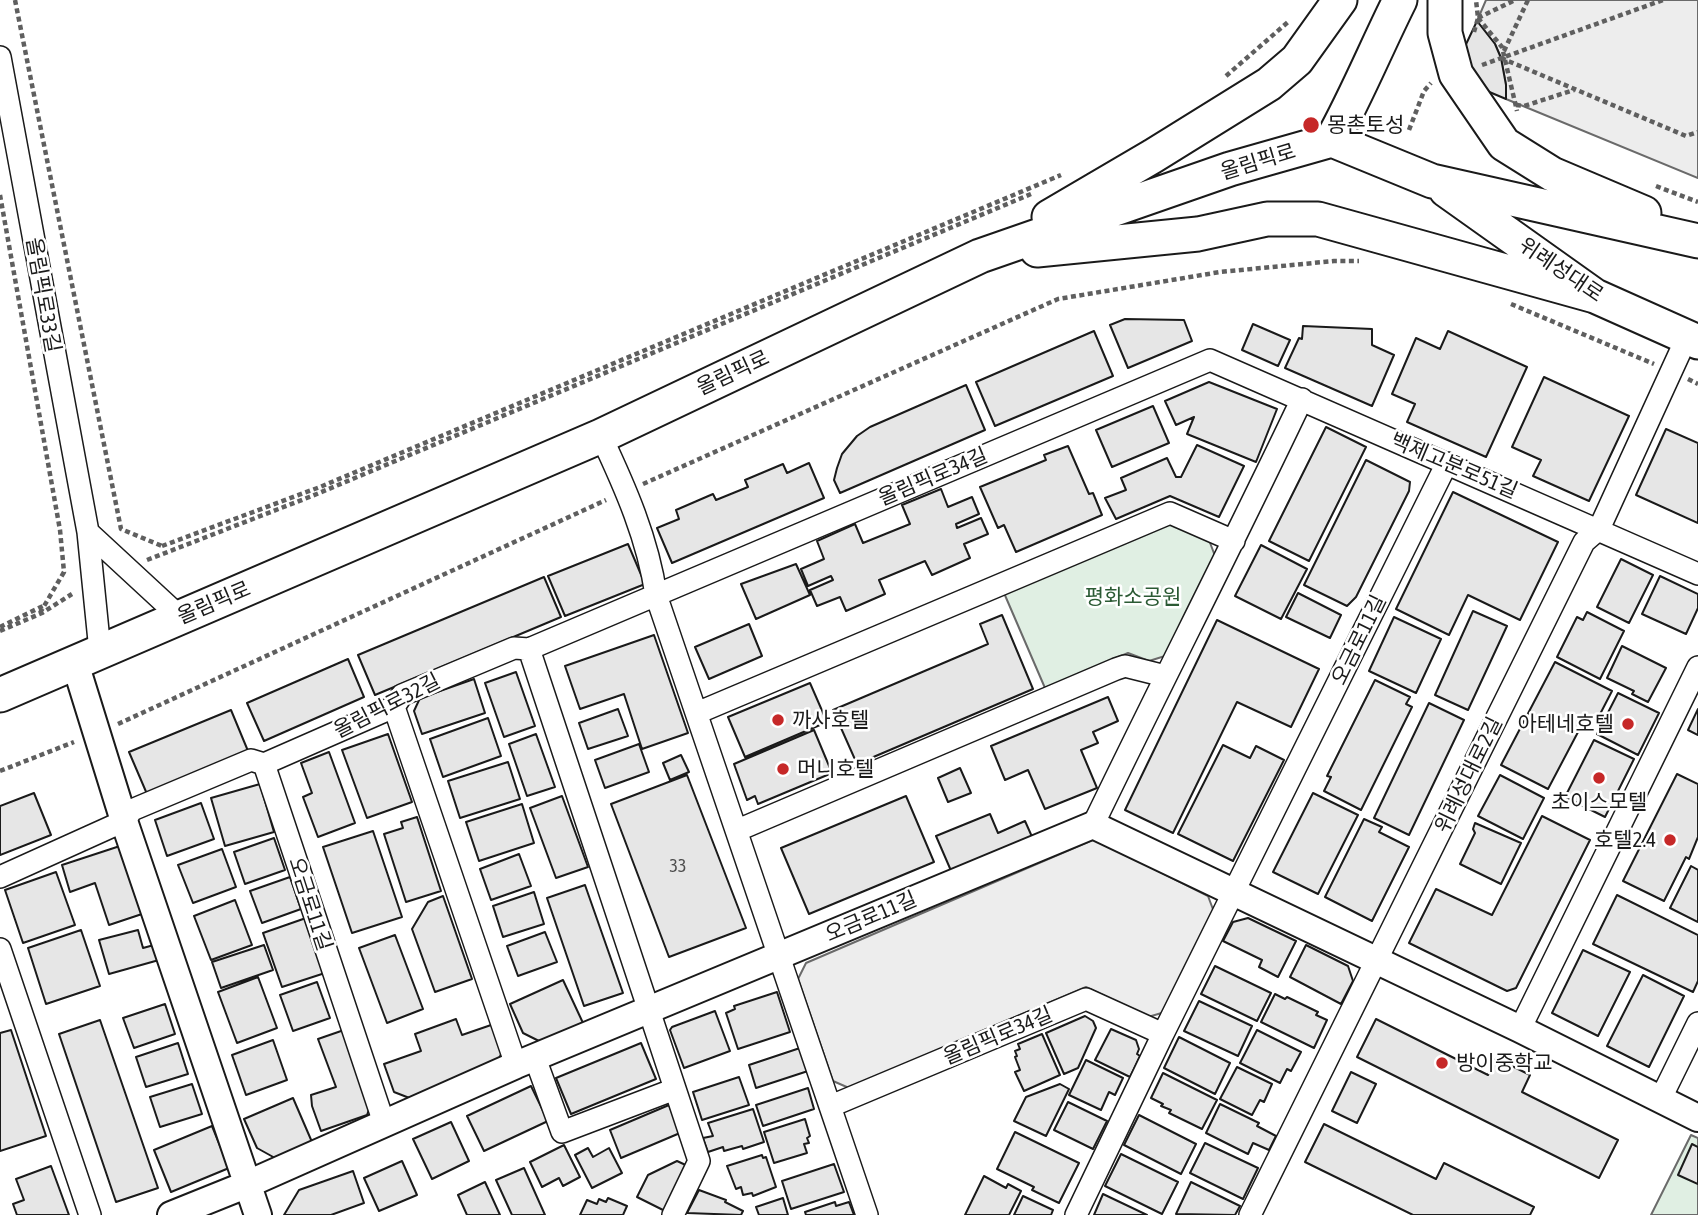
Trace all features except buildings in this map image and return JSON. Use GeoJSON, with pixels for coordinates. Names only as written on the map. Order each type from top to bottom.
{"type":"FeatureCollection","features":[{"type":"Feature","properties":{"kind":"main road"},"geometry":{"type":"LineString","coordinates":[[980,256],[1269,85],[1297,60],[1340,0]]}},
{"type":"Feature","properties":{"kind":"main road"},"geometry":{"type":"LineString","coordinates":[[1332,140],[1346,116],[1400,0]]}},
{"type":"Feature","properties":{"kind":"main road"},"geometry":{"type":"LineString","coordinates":[[1445,0],[1445,33],[1456,74],[1504,144],[1552,174],[1698,236]]}},
{"type":"Feature","properties":{"kind":"main road","name":"올림픽로"},"geometry":{"type":"LineString","coordinates":[[0,695],[601,436],[980,256],[1230,169],[1332,140]]}},
{"type":"Feature","properties":{"kind":"main road","name":"위례성대로"},"geometry":{"type":"LineString","coordinates":[[1332,140],[1432,181],[1698,241]]}},
{"type":"Feature","properties":{"kind":"main road","name":"위례성대로"},"geometry":{"type":"LineString","coordinates":[[1432,181],[1595,296],[1693,340]]}},
{"type":"Feature","properties":{"kind":"main road"},"geometry":{"type":"LineString","coordinates":[[980,256],[1198,234],[1267,219],[1318,219],[1595,296]]}},
{"type":"Feature","properties":{"kind":"street","name":"올림픽로33길"},"geometry":{"type":"LineString","coordinates":[[0,57],[88,533],[93,581],[88,657]]}},
{"type":"Feature","properties":{"kind":"street","name":"위례성대로2길"},"geometry":{"type":"LineString","coordinates":[[1250,1215],[1584,542],[1600,529],[1671,371],[1693,340]]}},
{"type":"Feature","properties":{"kind":"street","name":"백제고분로51길"},"geometry":{"type":"LineString","coordinates":[[1210,360],[1698,574]]}},
{"type":"Feature","properties":{"kind":"street","name":"올림픽로34길"},"geometry":{"type":"LineString","coordinates":[[656,595],[1210,360]]}},
{"type":"Feature","properties":{"kind":"street"},"geometry":{"type":"LineString","coordinates":[[1302,399],[1093,825],[1520,1029],[1698,1118]]}},
{"type":"Feature","properties":{"kind":"street"},"geometry":{"type":"LineString","coordinates":[[601,436],[626,491],[651,561],[656,595],[867,1215]]}},
{"type":"Feature","properties":{"kind":"street","name":"오금로11길"},"geometry":{"type":"LineString","coordinates":[[1233,892],[1447,463]]}},
{"type":"Feature","properties":{"kind":"street"},"geometry":{"type":"LineString","coordinates":[[697,713],[1170,513],[1234,541]]}},
{"type":"Feature","properties":{"kind":"street"},"geometry":{"type":"LineString","coordinates":[[88,533],[181,618]]}},
{"type":"Feature","properties":{"kind":"street","name":"올림픽로32길"},"geometry":{"type":"LineString","coordinates":[[0,877],[124,821],[132,810],[251,760],[264,764],[394,707],[402,695],[514,648],[528,649],[656,595]]}},
{"type":"Feature","properties":{"kind":"street"},"geometry":{"type":"LineString","coordinates":[[528,649],[699,1161],[673,1215]]}},
{"type":"Feature","properties":{"kind":"street"},"geometry":{"type":"LineString","coordinates":[[88,657],[97,734],[258,1215]]}},
{"type":"Feature","properties":{"kind":"street"},"geometry":{"type":"LineString","coordinates":[[738,830],[1116,669],[1125,666],[1164,676]]}},
{"type":"Feature","properties":{"kind":"street"},"geometry":{"type":"LineString","coordinates":[[1520,1029],[1698,667]]}},
{"type":"Feature","properties":{"kind":"street"},"geometry":{"type":"LineString","coordinates":[[394,707],[526,1062],[562,1132],[675,1089]]}},
{"type":"Feature","properties":{"kind":"street","name":"오금로11길"},"geometry":{"type":"LineString","coordinates":[[264,764],[383,1123]]}},
{"type":"Feature","properties":{"kind":"street","name":"오금로11길"},"geometry":{"type":"LineString","coordinates":[[171,1215],[526,1062],[1093,825]]}},
{"type":"Feature","properties":{"kind":"street"},"geometry":{"type":"LineString","coordinates":[[1076,1215],[1233,892]]}},
{"type":"Feature","properties":{"kind":"street"},"geometry":{"type":"LineString","coordinates":[[0,949],[90,1215]]}},
{"type":"Feature","properties":{"kind":"street","name":"올림픽로34길"},"geometry":{"type":"LineString","coordinates":[[831,1106],[1086,999],[1163,1034]]}},
{"type":"Feature","properties":{"kind":"street"},"geometry":{"type":"LineString","coordinates":[[1660,1100],[1698,1023]]}},
{"type":"Feature","properties":{"kind":"path"},"geometry":{"type":"LineString","coordinates":[[15,0],[121,529],[172,550]]}},
{"type":"Feature","properties":{"kind":"path"},"geometry":{"type":"LineString","coordinates":[[1476,0],[1478,18],[1494,36],[1503,57],[1518,115]]}},
{"type":"Feature","properties":{"kind":"path"},"geometry":{"type":"LineString","coordinates":[[1478,18],[1515,0]]}},
{"type":"Feature","properties":{"kind":"path"},"geometry":{"type":"LineString","coordinates":[[1503,57],[1528,0]]}},
{"type":"Feature","properties":{"kind":"path"},"geometry":{"type":"LineString","coordinates":[[1503,57],[1663,0]]}},
{"type":"Feature","properties":{"kind":"path"},"geometry":{"type":"LineString","coordinates":[[1226,76],[1298,13]]}},
{"type":"Feature","properties":{"kind":"path"},"geometry":{"type":"LineString","coordinates":[[1503,57],[1685,136],[1698,132]]}},
{"type":"Feature","properties":{"kind":"path"},"geometry":{"type":"LineString","coordinates":[[1505,100],[1524,106],[1575,89]]}},
{"type":"Feature","properties":{"kind":"path"},"geometry":{"type":"LineString","coordinates":[[1409,130],[1424,91]]}},
{"type":"Feature","properties":{"kind":"path"},"geometry":{"type":"LineString","coordinates":[[162,546],[320,487],[1073,170]]}},
{"type":"Feature","properties":{"kind":"path"},"geometry":{"type":"LineString","coordinates":[[126,568],[312,496],[1063,180]]}},
{"type":"Feature","properties":{"kind":"path"},"geometry":{"type":"LineString","coordinates":[[1649,183],[1698,202]]}},
{"type":"Feature","properties":{"kind":"path"},"geometry":{"type":"LineString","coordinates":[[0,195],[60,530],[64,572],[40,614]]}},
{"type":"Feature","properties":{"kind":"path"},"geometry":{"type":"LineString","coordinates":[[0,771],[97,734],[626,491],[1058,299],[1220,272],[1360,261]]}},
{"type":"Feature","properties":{"kind":"path"},"geometry":{"type":"LineString","coordinates":[[1499,299],[1698,383]]}},
{"type":"Feature","properties":{"kind":"path"},"geometry":{"type":"LineString","coordinates":[[0,629],[40,614],[93,581]]}},
{"type":"Feature","properties":{"kind":"path"},"geometry":{"type":"LineString","coordinates":[[0,629],[46,604]]}},
{"type":"Feature","properties":{"kind":"green space","name":"평화소공원"},"geometry":{"type":"Polygon","coordinates":[[[1169,522],[1209,540],[1215,556],[1165,656],[1149,661],[1128,653],[1045,688],[1004,593],[1169,522]]]}},
{"type":"Feature","properties":{"kind":"green space"},"geometry":{"type":"Polygon","coordinates":[[[1691,1135],[1698,1138],[1698,1215],[1651,1215],[1691,1135]]]}},
{"type":"Feature","properties":{"kind":"shaded area"},"geometry":{"type":"Polygon","coordinates":[[[1486,0],[1698,0],[1698,178],[1506,99],[1501,58],[1495,44],[1477,21],[1486,0]]]}},
{"type":"Feature","properties":{"kind":"shaded area"},"geometry":{"type":"Polygon","coordinates":[[[1095,839],[1208,896],[1214,912],[1165,1012],[1148,1017],[1086,987],[849,1088],[833,1081],[798,979],[806,963],[1095,839]]]}},
{"type":"Feature","properties":{"kind":"place","name":"몽촌토성"},"geometry":{"type":"Point","coordinates":[1311,125]}},
{"type":"Feature","properties":{"kind":"place","name":"까사호텔"},"geometry":{"type":"Point","coordinates":[778,720]}},
{"type":"Feature","properties":{"kind":"place","name":"아테네호텔"},"geometry":{"type":"Point","coordinates":[1628,724]}},
{"type":"Feature","properties":{"kind":"place","name":"머니호텔"},"geometry":{"type":"Point","coordinates":[783,769]}},
{"type":"Feature","properties":{"kind":"place","name":"초이스모텔"},"geometry":{"type":"Point","coordinates":[1599,778]}},
{"type":"Feature","properties":{"kind":"place","name":"호텔2.4"},"geometry":{"type":"Point","coordinates":[1670,840]}},
{"type":"Feature","properties":{"kind":"place","name":"방이중학교"},"geometry":{"type":"Point","coordinates":[1442,1063]}}]}
